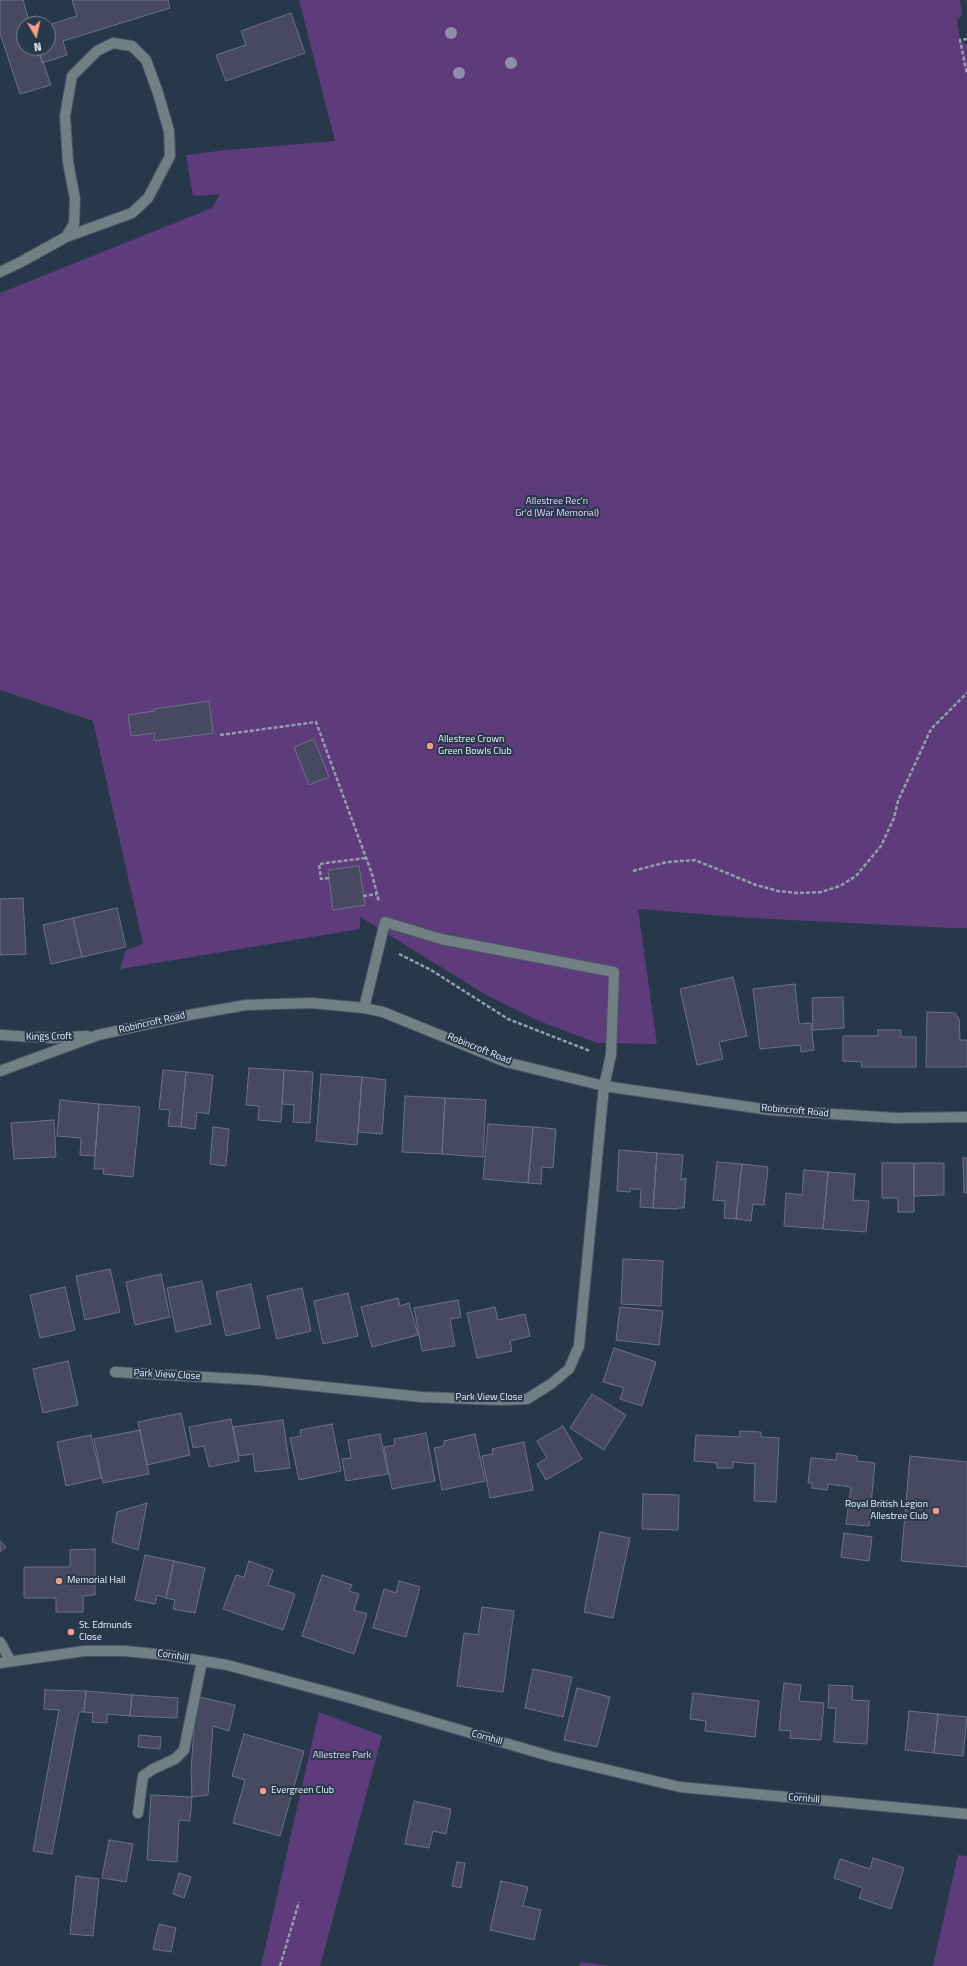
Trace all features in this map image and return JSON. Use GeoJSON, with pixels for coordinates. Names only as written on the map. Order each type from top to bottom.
{"type":"FeatureCollection","features":[{"type":"Feature","properties":{"kind":"street"},"geometry":{"type":"LineString","coordinates":[[0,272],[66,237],[132,213],[148,198],[170,156],[169,132],[158,93],[146,60],[132,46],[113,43],[97,51],[72,76],[64,116],[68,162],[75,199],[74,224],[66,237]]}},
{"type":"Feature","properties":{"kind":"street"},"geometry":{"type":"LineString","coordinates":[[364,1008],[385,922]]}},
{"type":"Feature","properties":{"kind":"street","name":"Park View Close"},"geometry":{"type":"LineString","coordinates":[[115,1372],[257,1380],[422,1398],[501,1400],[527,1398],[551,1384],[569,1369],[579,1346],[604,1086],[612,1055],[614,972],[441,939],[385,922]]}},
{"type":"Feature","properties":{"kind":"street","name":"Robincroft Road"},"geometry":{"type":"LineString","coordinates":[[0,1071],[98,1035],[189,1015],[246,1006],[312,1003],[364,1008],[383,1012],[506,1062],[604,1086],[770,1110],[896,1118],[967,1117]]}},
{"type":"Feature","properties":{"kind":"street","name":"Kings Croft"},"geometry":{"type":"LineString","coordinates":[[0,1035],[52,1038],[98,1035]]}},
{"type":"Feature","properties":{"kind":"street"},"geometry":{"type":"LineString","coordinates":[[0,1642],[10,1660]]}},
{"type":"Feature","properties":{"kind":"street","name":"Cornhill"},"geometry":{"type":"LineString","coordinates":[[0,1663],[10,1660],[66,1652],[104,1650],[146,1652],[227,1665],[354,1699],[552,1757],[680,1787],[967,1814]]}},
{"type":"Feature","properties":{"kind":"street"},"geometry":{"type":"LineString","coordinates":[[138,1813],[143,1776],[153,1769],[175,1759],[184,1750],[202,1661]]}},
{"type":"Feature","properties":{"kind":"path"},"geometry":{"type":"LineString","coordinates":[[967,40],[960,40],[967,74]]}},
{"type":"Feature","properties":{"kind":"path"},"geometry":{"type":"LineString","coordinates":[[633,871],[666,862],[695,860],[756,885],[778,891],[797,893],[821,892],[840,886],[856,876],[881,846],[894,818],[898,801],[931,729],[967,693]]}},
{"type":"Feature","properties":{"kind":"path"},"geometry":{"type":"LineString","coordinates":[[220,735],[316,722],[365,858],[385,922]]}},
{"type":"Feature","properties":{"kind":"path"},"geometry":{"type":"LineString","coordinates":[[329,878],[321,879],[319,864],[365,858]]}},
{"type":"Feature","properties":{"kind":"path"},"geometry":{"type":"LineString","coordinates":[[363,896],[377,894]]}},
{"type":"Feature","properties":{"kind":"path"},"geometry":{"type":"LineString","coordinates":[[380,945],[431,970],[508,1019],[593,1052],[612,1055]]}},
{"type":"Feature","properties":{"kind":"path"},"geometry":{"type":"LineString","coordinates":[[280,1966],[299,1902]]}},
{"type":"Feature","properties":{"kind":"green space","name":"Allestree Rec'n Gr'd (War Memorial)"},"geometry":{"type":"Polygon","coordinates":[[[299,0],[960,0],[962,15],[957,20],[960,40],[967,45],[967,928],[751,918],[638,909],[657,1044],[597,1043],[539,1021],[486,995],[360,917],[360,929],[120,969],[126,950],[143,944],[93,721],[0,690],[0,293],[212,208],[220,194],[193,196],[186,155],[226,150],[335,141],[299,0]]]}},
{"type":"Feature","properties":{"kind":"green space","name":"Allestree Park"},"geometry":{"type":"Polygon","coordinates":[[[319,1712],[382,1736],[320,1966],[261,1966],[319,1712]]]}},
{"type":"Feature","properties":{"kind":"green space"},"geometry":{"type":"Polygon","coordinates":[[[958,1855],[967,1856],[967,1966],[933,1966],[958,1855]]]}},
{"type":"Feature","properties":{"kind":"green space"},"geometry":{"type":"Polygon","coordinates":[[[580,1962],[610,1966],[579,1966],[580,1962]]]}},
{"type":"Feature","properties":{"kind":"building"},"geometry":{"type":"Polygon","coordinates":[[[0,0],[23,0],[28,16],[16,16],[16,56],[41,56],[51,85],[20,94],[0,33],[0,0]]]}},
{"type":"Feature","properties":{"kind":"building"},"geometry":{"type":"Polygon","coordinates":[[[72,0],[168,0],[170,8],[63,41],[67,55],[42,63],[40,56],[56,56],[56,23],[77,16],[72,0]]]}},
{"type":"Feature","properties":{"kind":"building"},"geometry":{"type":"Polygon","coordinates":[[[291,13],[305,53],[226,81],[216,55],[246,45],[241,31],[291,13]]]}},
{"type":"Feature","properties":{"kind":"building"},"geometry":{"type":"Polygon","coordinates":[[[209,701],[213,733],[155,741],[154,733],[131,736],[128,715],[154,711],[154,709],[209,701]]]}},
{"type":"Feature","properties":{"kind":"building"},"geometry":{"type":"Polygon","coordinates":[[[314,739],[329,777],[309,785],[294,747],[314,739]]]}},
{"type":"Feature","properties":{"kind":"building"},"geometry":{"type":"Polygon","coordinates":[[[359,866],[365,905],[333,910],[328,870],[359,866]]]}},
{"type":"Feature","properties":{"kind":"building"},"geometry":{"type":"Polygon","coordinates":[[[23,898],[26,954],[0,955],[0,899],[23,898]]]}},
{"type":"Feature","properties":{"kind":"building"},"geometry":{"type":"Polygon","coordinates":[[[117,908],[126,947],[82,957],[73,918],[117,908]]]}},
{"type":"Feature","properties":{"kind":"building"},"geometry":{"type":"Polygon","coordinates":[[[73,918],[82,957],[51,964],[43,925],[73,918]]]}},
{"type":"Feature","properties":{"kind":"building"},"geometry":{"type":"Polygon","coordinates":[[[733,977],[747,1036],[719,1042],[723,1059],[697,1065],[680,989],[733,977]]]}},
{"type":"Feature","properties":{"kind":"building"},"geometry":{"type":"Polygon","coordinates":[[[795,984],[799,1024],[811,1023],[814,1050],[801,1052],[800,1045],[760,1049],[753,989],[795,984]]]}},
{"type":"Feature","properties":{"kind":"building"},"geometry":{"type":"Polygon","coordinates":[[[843,997],[844,1028],[813,1030],[812,998],[843,997]]]}},
{"type":"Feature","properties":{"kind":"building"},"geometry":{"type":"Polygon","coordinates":[[[927,1012],[955,1013],[959,1019],[960,1040],[967,1040],[967,1067],[926,1067],[927,1012]]]}},
{"type":"Feature","properties":{"kind":"building"},"geometry":{"type":"Polygon","coordinates":[[[878,1030],[901,1030],[901,1037],[916,1037],[916,1067],[861,1067],[862,1062],[843,1061],[843,1036],[878,1036],[878,1030]]]}},
{"type":"Feature","properties":{"kind":"building"},"geometry":{"type":"Polygon","coordinates":[[[249,1068],[284,1070],[281,1122],[258,1120],[259,1106],[246,1105],[249,1068]]]}},
{"type":"Feature","properties":{"kind":"building"},"geometry":{"type":"Polygon","coordinates":[[[163,1070],[186,1072],[181,1127],[168,1126],[170,1110],[159,1109],[163,1070]]]}},
{"type":"Feature","properties":{"kind":"building"},"geometry":{"type":"Polygon","coordinates":[[[284,1070],[313,1072],[310,1123],[293,1122],[294,1105],[282,1104],[284,1070]]]}},
{"type":"Feature","properties":{"kind":"building"},"geometry":{"type":"Polygon","coordinates":[[[186,1072],[213,1075],[209,1114],[197,1112],[195,1129],[181,1127],[186,1072]]]}},
{"type":"Feature","properties":{"kind":"building"},"geometry":{"type":"Polygon","coordinates":[[[321,1074],[362,1077],[357,1145],[316,1141],[321,1074]]]}},
{"type":"Feature","properties":{"kind":"building"},"geometry":{"type":"Polygon","coordinates":[[[362,1077],[386,1080],[382,1134],[358,1132],[362,1077]]]}},
{"type":"Feature","properties":{"kind":"building"},"geometry":{"type":"Polygon","coordinates":[[[405,1096],[445,1098],[442,1154],[402,1152],[405,1096]]]}},
{"type":"Feature","properties":{"kind":"building"},"geometry":{"type":"Polygon","coordinates":[[[445,1098],[486,1100],[483,1157],[442,1154],[445,1098]]]}},
{"type":"Feature","properties":{"kind":"building"},"geometry":{"type":"Polygon","coordinates":[[[60,1100],[99,1104],[95,1156],[80,1155],[81,1138],[57,1136],[60,1100]]]}},
{"type":"Feature","properties":{"kind":"building"},"geometry":{"type":"Polygon","coordinates":[[[99,1104],[140,1107],[133,1177],[103,1174],[104,1169],[94,1169],[99,1104]]]}},
{"type":"Feature","properties":{"kind":"building"},"geometry":{"type":"Polygon","coordinates":[[[54,1120],[56,1157],[14,1159],[11,1123],[54,1120]]]}},
{"type":"Feature","properties":{"kind":"building"},"geometry":{"type":"Polygon","coordinates":[[[488,1124],[533,1127],[528,1183],[483,1179],[488,1124]]]}},
{"type":"Feature","properties":{"kind":"building"},"geometry":{"type":"Polygon","coordinates":[[[213,1127],[229,1129],[226,1166],[210,1164],[213,1127]]]}},
{"type":"Feature","properties":{"kind":"building"},"geometry":{"type":"Polygon","coordinates":[[[533,1127],[556,1129],[553,1168],[542,1167],[541,1184],[528,1183],[533,1127]]]}},
{"type":"Feature","properties":{"kind":"building"},"geometry":{"type":"Polygon","coordinates":[[[619,1150],[657,1153],[653,1208],[640,1207],[641,1189],[630,1189],[630,1192],[617,1191],[619,1150]]]}},
{"type":"Feature","properties":{"kind":"building"},"geometry":{"type":"Polygon","coordinates":[[[657,1153],[683,1155],[681,1180],[686,1178],[684,1208],[653,1208],[657,1153]]]}},
{"type":"Feature","properties":{"kind":"building"},"geometry":{"type":"Polygon","coordinates":[[[963,1158],[967,1158],[967,1193],[964,1193],[963,1158]]]}},
{"type":"Feature","properties":{"kind":"building"},"geometry":{"type":"Polygon","coordinates":[[[717,1162],[742,1164],[736,1219],[724,1218],[725,1201],[713,1200],[717,1162]]]}},
{"type":"Feature","properties":{"kind":"building"},"geometry":{"type":"Polygon","coordinates":[[[882,1163],[914,1163],[914,1212],[898,1212],[898,1198],[882,1198],[882,1163]]]}},
{"type":"Feature","properties":{"kind":"building"},"geometry":{"type":"Polygon","coordinates":[[[914,1163],[944,1163],[944,1195],[914,1196],[914,1163]]]}},
{"type":"Feature","properties":{"kind":"building"},"geometry":{"type":"Polygon","coordinates":[[[742,1164],[768,1167],[764,1205],[753,1204],[751,1221],[736,1219],[742,1164]]]}},
{"type":"Feature","properties":{"kind":"building"},"geometry":{"type":"Polygon","coordinates":[[[804,1170],[828,1172],[823,1229],[784,1226],[786,1193],[802,1195],[804,1170]]]}},
{"type":"Feature","properties":{"kind":"building"},"geometry":{"type":"Polygon","coordinates":[[[828,1172],[855,1174],[853,1200],[869,1201],[866,1232],[823,1229],[828,1172]]]}},
{"type":"Feature","properties":{"kind":"building"},"geometry":{"type":"Polygon","coordinates":[[[623,1259],[663,1261],[661,1306],[621,1304],[623,1259]]]}},
{"type":"Feature","properties":{"kind":"building"},"geometry":{"type":"Polygon","coordinates":[[[110,1269],[120,1312],[85,1320],[76,1276],[110,1269]]]}},
{"type":"Feature","properties":{"kind":"building"},"geometry":{"type":"Polygon","coordinates":[[[161,1274],[170,1317],[135,1325],[126,1282],[161,1274]]]}},
{"type":"Feature","properties":{"kind":"building"},"geometry":{"type":"Polygon","coordinates":[[[202,1281],[211,1324],[176,1332],[167,1288],[202,1281]]]}},
{"type":"Feature","properties":{"kind":"building"},"geometry":{"type":"Polygon","coordinates":[[[251,1284],[260,1328],[226,1336],[216,1292],[251,1284]]]}},
{"type":"Feature","properties":{"kind":"building"},"geometry":{"type":"Polygon","coordinates":[[[65,1287],[75,1330],[40,1338],[30,1295],[65,1287]]]}},
{"type":"Feature","properties":{"kind":"building"},"geometry":{"type":"Polygon","coordinates":[[[302,1288],[311,1331],[277,1339],[267,1296],[302,1288]]]}},
{"type":"Feature","properties":{"kind":"building"},"geometry":{"type":"Polygon","coordinates":[[[348,1293],[358,1336],[323,1344],[314,1301],[348,1293]]]}},
{"type":"Feature","properties":{"kind":"building"},"geometry":{"type":"Polygon","coordinates":[[[398,1298],[400,1306],[409,1303],[418,1335],[372,1347],[361,1307],[398,1298]]]}},
{"type":"Feature","properties":{"kind":"building"},"geometry":{"type":"Polygon","coordinates":[[[458,1300],[461,1317],[450,1319],[455,1346],[422,1351],[414,1308],[458,1300]]]}},
{"type":"Feature","properties":{"kind":"building"},"geometry":{"type":"Polygon","coordinates":[[[495,1307],[498,1320],[525,1314],[530,1336],[510,1341],[512,1351],[477,1358],[467,1313],[495,1307]]]}},
{"type":"Feature","properties":{"kind":"building"},"geometry":{"type":"Polygon","coordinates":[[[620,1307],[663,1311],[659,1345],[616,1340],[620,1307]]]}},
{"type":"Feature","properties":{"kind":"building"},"geometry":{"type":"Polygon","coordinates":[[[614,1348],[656,1362],[642,1406],[620,1399],[624,1388],[603,1382],[614,1348]]]}},
{"type":"Feature","properties":{"kind":"building"},"geometry":{"type":"Polygon","coordinates":[[[68,1361],[78,1405],[43,1413],[33,1369],[68,1361]]]}},
{"type":"Feature","properties":{"kind":"building"},"geometry":{"type":"Polygon","coordinates":[[[592,1394],[626,1415],[604,1450],[570,1428],[592,1394]]]}},
{"type":"Feature","properties":{"kind":"building"},"geometry":{"type":"Polygon","coordinates":[[[181,1413],[190,1455],[147,1465],[138,1422],[181,1413]]]}},
{"type":"Feature","properties":{"kind":"building"},"geometry":{"type":"Polygon","coordinates":[[[231,1419],[239,1461],[209,1467],[204,1446],[193,1448],[189,1427],[231,1419]]]}},
{"type":"Feature","properties":{"kind":"building"},"geometry":{"type":"Polygon","coordinates":[[[283,1420],[290,1468],[255,1472],[253,1454],[239,1456],[233,1427],[283,1420]]]}},
{"type":"Feature","properties":{"kind":"building"},"geometry":{"type":"Polygon","coordinates":[[[332,1424],[341,1471],[299,1480],[290,1438],[301,1436],[300,1430],[332,1424]]]}},
{"type":"Feature","properties":{"kind":"building"},"geometry":{"type":"Polygon","coordinates":[[[563,1426],[582,1459],[546,1480],[537,1464],[547,1458],[537,1441],[563,1426]]]}},
{"type":"Feature","properties":{"kind":"building"},"geometry":{"type":"Polygon","coordinates":[[[140,1430],[149,1474],[103,1483],[94,1439],[140,1430]]]}},
{"type":"Feature","properties":{"kind":"building"},"geometry":{"type":"Polygon","coordinates":[[[740,1431],[761,1432],[761,1437],[779,1438],[776,1502],[754,1501],[755,1464],[733,1462],[733,1468],[717,1468],[717,1463],[694,1461],[696,1435],[740,1437],[740,1431]]]}},
{"type":"Feature","properties":{"kind":"building"},"geometry":{"type":"Polygon","coordinates":[[[426,1433],[435,1481],[392,1489],[384,1447],[395,1445],[394,1439],[426,1433]]]}},
{"type":"Feature","properties":{"kind":"building"},"geometry":{"type":"Polygon","coordinates":[[[380,1434],[388,1474],[346,1481],[342,1459],[351,1458],[348,1440],[380,1434]]]}},
{"type":"Feature","properties":{"kind":"building"},"geometry":{"type":"Polygon","coordinates":[[[475,1434],[485,1481],[442,1490],[434,1448],[444,1446],[444,1441],[475,1434]]]}},
{"type":"Feature","properties":{"kind":"building"},"geometry":{"type":"Polygon","coordinates":[[[91,1435],[101,1478],[66,1486],[57,1442],[91,1435]]]}},
{"type":"Feature","properties":{"kind":"building"},"geometry":{"type":"Polygon","coordinates":[[[524,1442],[533,1490],[490,1498],[482,1456],[493,1454],[492,1449],[524,1442]]]}},
{"type":"Feature","properties":{"kind":"building"},"geometry":{"type":"Polygon","coordinates":[[[837,1453],[857,1456],[857,1461],[875,1463],[869,1526],[846,1524],[851,1487],[828,1484],[827,1490],[812,1488],[812,1483],[808,1483],[811,1458],[836,1460],[837,1453]]]}},
{"type":"Feature","properties":{"kind":"building","name":"Royal British Legion Allestree Club"},"geometry":{"type":"Polygon","coordinates":[[[910,1456],[967,1462],[967,1567],[901,1561],[910,1456]]]}},
{"type":"Feature","properties":{"kind":"building"},"geometry":{"type":"Polygon","coordinates":[[[643,1494],[679,1495],[678,1530],[642,1529],[643,1494]]]}},
{"type":"Feature","properties":{"kind":"building"},"geometry":{"type":"Polygon","coordinates":[[[147,1503],[138,1550],[112,1542],[117,1512],[147,1503]]]}},
{"type":"Feature","properties":{"kind":"building"},"geometry":{"type":"Polygon","coordinates":[[[600,1532],[630,1538],[613,1618],[584,1612],[600,1532]]]}},
{"type":"Feature","properties":{"kind":"building"},"geometry":{"type":"Polygon","coordinates":[[[844,1533],[872,1537],[869,1561],[841,1557],[844,1533]]]}},
{"type":"Feature","properties":{"kind":"building"},"geometry":{"type":"Polygon","coordinates":[[[0,1541],[6,1547],[0,1552],[0,1541]]]}},
{"type":"Feature","properties":{"kind":"building","name":"Memorial Hall"},"geometry":{"type":"Polygon","coordinates":[[[95,1549],[95,1595],[83,1596],[83,1612],[56,1612],[56,1598],[24,1598],[24,1567],[70,1567],[70,1550],[95,1549]]]}},
{"type":"Feature","properties":{"kind":"building"},"geometry":{"type":"Polygon","coordinates":[[[145,1555],[174,1561],[166,1598],[157,1595],[155,1604],[135,1600],[145,1555]]]}},
{"type":"Feature","properties":{"kind":"building"},"geometry":{"type":"Polygon","coordinates":[[[174,1561],[205,1568],[195,1613],[173,1609],[175,1600],[166,1598],[174,1561]]]}},
{"type":"Feature","properties":{"kind":"building"},"geometry":{"type":"Polygon","coordinates":[[[249,1561],[273,1570],[268,1585],[295,1594],[283,1630],[223,1609],[236,1575],[244,1577],[249,1561]]]}},
{"type":"Feature","properties":{"kind":"building"},"geometry":{"type":"Polygon","coordinates":[[[322,1575],[352,1585],[349,1591],[359,1594],[354,1610],[367,1614],[354,1654],[302,1636],[322,1575]]]}},
{"type":"Feature","properties":{"kind":"building"},"geometry":{"type":"Polygon","coordinates":[[[399,1581],[420,1587],[406,1637],[373,1628],[384,1589],[396,1593],[399,1581]]]}},
{"type":"Feature","properties":{"kind":"building"},"geometry":{"type":"Polygon","coordinates":[[[482,1607],[514,1611],[503,1692],[457,1686],[464,1633],[478,1635],[482,1607]]]}},
{"type":"Feature","properties":{"kind":"building"},"geometry":{"type":"Polygon","coordinates":[[[533,1669],[572,1677],[563,1717],[525,1708],[533,1669]]]}},
{"type":"Feature","properties":{"kind":"building"},"geometry":{"type":"Polygon","coordinates":[[[784,1683],[801,1685],[799,1701],[824,1703],[821,1740],[790,1738],[791,1731],[779,1730],[784,1683]]]}},
{"type":"Feature","properties":{"kind":"building"},"geometry":{"type":"Polygon","coordinates":[[[829,1685],[853,1686],[852,1700],[869,1701],[867,1744],[834,1742],[836,1708],[828,1708],[829,1685]]]}},
{"type":"Feature","properties":{"kind":"building"},"geometry":{"type":"Polygon","coordinates":[[[577,1688],[610,1697],[597,1747],[564,1740],[577,1688]]]}},
{"type":"Feature","properties":{"kind":"building"},"geometry":{"type":"Polygon","coordinates":[[[45,1690],[86,1691],[84,1712],[79,1712],[52,1854],[33,1851],[59,1710],[44,1709],[45,1690]]]}},
{"type":"Feature","properties":{"kind":"building"},"geometry":{"type":"Polygon","coordinates":[[[86,1691],[132,1695],[130,1716],[107,1714],[107,1723],[92,1722],[93,1713],[84,1712],[86,1691]]]}},
{"type":"Feature","properties":{"kind":"building"},"geometry":{"type":"Polygon","coordinates":[[[693,1693],[759,1701],[755,1737],[705,1731],[706,1721],[690,1719],[693,1693]]]}},
{"type":"Feature","properties":{"kind":"building"},"geometry":{"type":"Polygon","coordinates":[[[132,1695],[178,1698],[177,1718],[130,1716],[132,1695]]]}},
{"type":"Feature","properties":{"kind":"building"},"geometry":{"type":"Polygon","coordinates":[[[199,1697],[235,1705],[229,1731],[213,1726],[208,1795],[192,1797],[191,1771],[195,1714],[199,1697]]]}},
{"type":"Feature","properties":{"kind":"building"},"geometry":{"type":"Polygon","coordinates":[[[909,1711],[938,1714],[934,1753],[905,1750],[909,1711]]]}},
{"type":"Feature","properties":{"kind":"building"},"geometry":{"type":"Polygon","coordinates":[[[938,1714],[967,1717],[963,1756],[934,1753],[938,1714]]]}},
{"type":"Feature","properties":{"kind":"building"},"geometry":{"type":"Polygon","coordinates":[[[244,1734],[304,1751],[280,1836],[233,1823],[245,1780],[232,1776],[244,1734]]]}},
{"type":"Feature","properties":{"kind":"building"},"geometry":{"type":"Polygon","coordinates":[[[139,1735],[161,1737],[160,1749],[138,1747],[139,1735]]]}},
{"type":"Feature","properties":{"kind":"building"},"geometry":{"type":"Polygon","coordinates":[[[151,1795],[192,1797],[190,1821],[179,1820],[177,1862],[147,1860],[151,1795]]]}},
{"type":"Feature","properties":{"kind":"building"},"geometry":{"type":"Polygon","coordinates":[[[414,1801],[451,1809],[446,1834],[433,1831],[429,1848],[405,1844],[414,1801]]]}},
{"type":"Feature","properties":{"kind":"building"},"geometry":{"type":"Polygon","coordinates":[[[109,1840],[133,1844],[126,1882],[102,1878],[109,1840]]]}},
{"type":"Feature","properties":{"kind":"building"},"geometry":{"type":"Polygon","coordinates":[[[873,1858],[904,1868],[891,1909],[859,1898],[863,1888],[834,1878],[840,1859],[870,1869],[873,1858]]]}},
{"type":"Feature","properties":{"kind":"building"},"geometry":{"type":"Polygon","coordinates":[[[457,1862],[465,1863],[461,1888],[452,1886],[457,1862]]]}},
{"type":"Feature","properties":{"kind":"building"},"geometry":{"type":"Polygon","coordinates":[[[179,1873],[191,1877],[184,1898],[173,1894],[179,1873]]]}},
{"type":"Feature","properties":{"kind":"building"},"geometry":{"type":"Polygon","coordinates":[[[76,1876],[99,1879],[93,1936],[70,1934],[76,1876]]]}},
{"type":"Feature","properties":{"kind":"building"},"geometry":{"type":"Polygon","coordinates":[[[501,1881],[528,1887],[523,1906],[541,1910],[534,1940],[490,1930],[501,1881]]]}},
{"type":"Feature","properties":{"kind":"building"},"geometry":{"type":"Polygon","coordinates":[[[159,1924],[176,1928],[171,1952],[153,1949],[159,1924]]]}},
{"type":"Feature","properties":{"kind":"place","name":"Allestree Crown Green Bowls Club"},"geometry":{"type":"Point","coordinates":[430,746]}},
{"type":"Feature","properties":{"kind":"place","name":"Royal British Legion Allestree Club"},"geometry":{"type":"Point","coordinates":[936,1511]}},
{"type":"Feature","properties":{"kind":"place","name":"Memorial Hall"},"geometry":{"type":"Point","coordinates":[59,1581]}},
{"type":"Feature","properties":{"kind":"place","name":"St. Edmunds Close"},"geometry":{"type":"Point","coordinates":[71,1632]}},
{"type":"Feature","properties":{"kind":"place","name":"Evergreen Club"},"geometry":{"type":"Point","coordinates":[263,1791]}}]}
